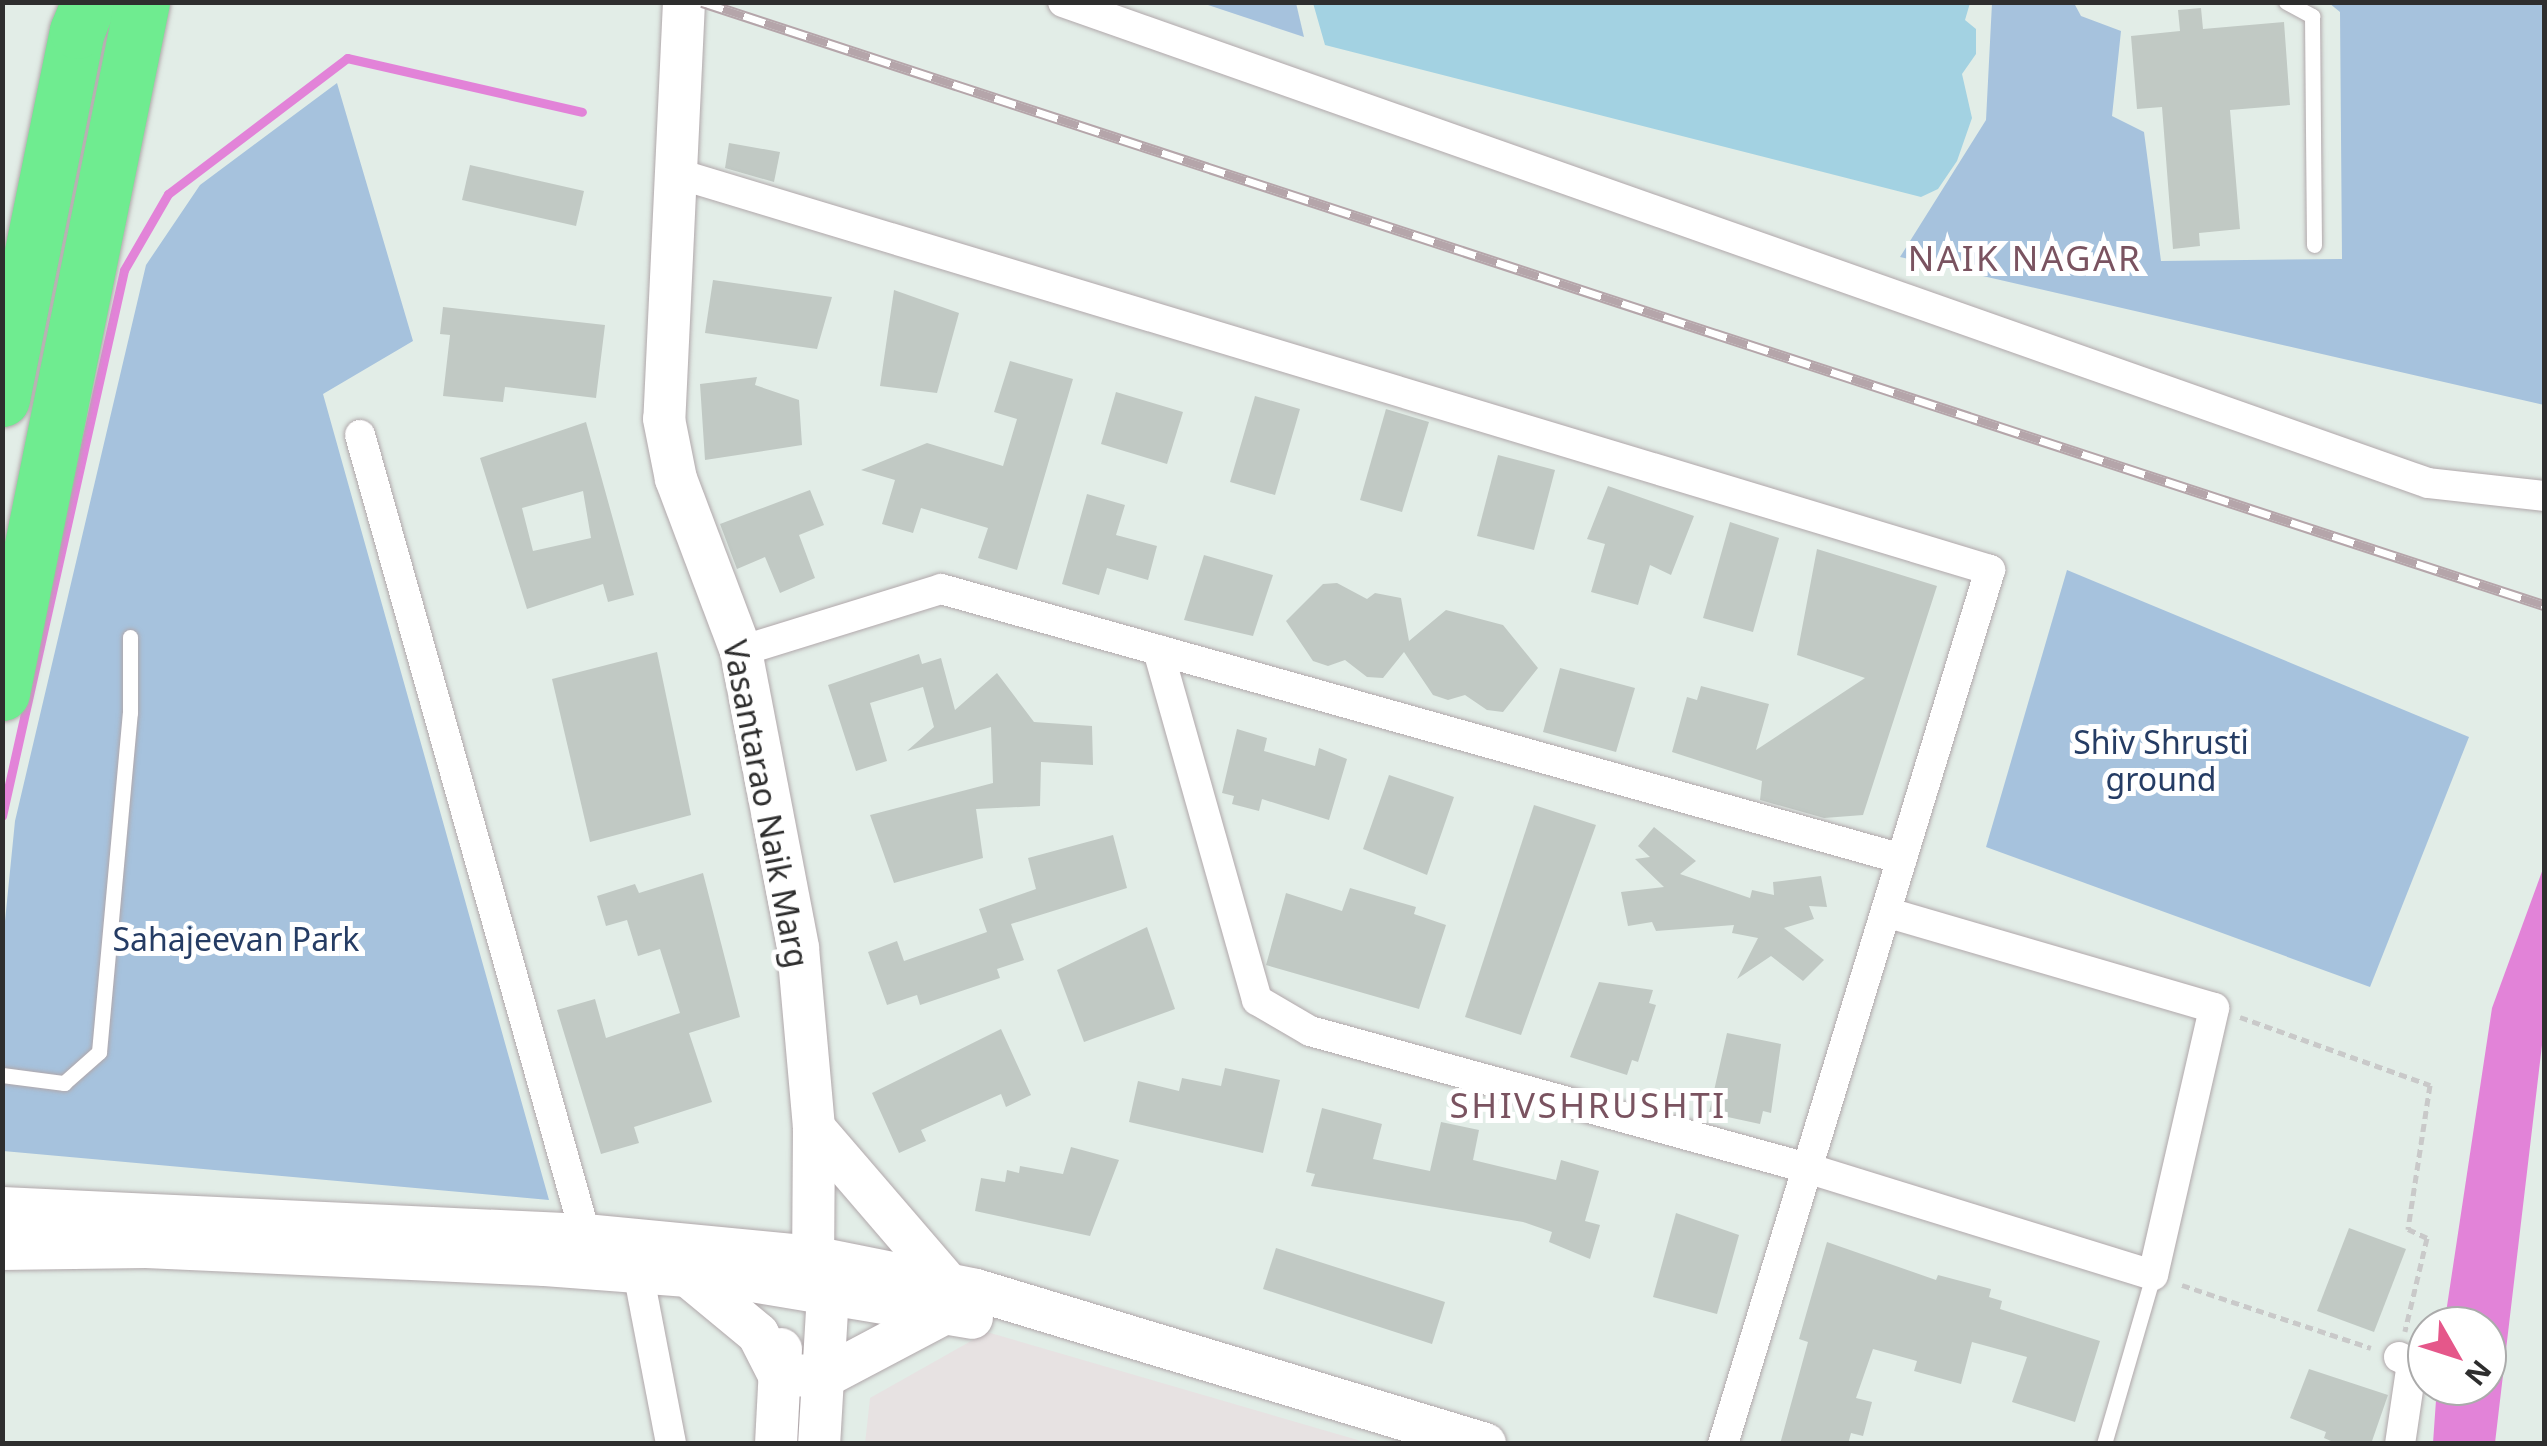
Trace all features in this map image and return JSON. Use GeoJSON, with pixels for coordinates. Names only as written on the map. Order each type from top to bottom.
{"type":"FeatureCollection","features":[{"type":"Feature","properties":{"kind":"highway"},"geometry":{"type":"LineString","coordinates":[[2,400],[77,32],[89,2]]}},
{"type":"Feature","properties":{"kind":"highway"},"geometry":{"type":"LineString","coordinates":[[2,693],[142,2]]}},
{"type":"Feature","properties":{"kind":"street","name":"Vasantarao Naik Marg"},"geometry":{"type":"LineString","coordinates":[[684,2],[672,172],[664,420],[676,479],[741,651],[798,948],[814,1128],[809,1279],[826,1376],[819,1444]]}},
{"type":"Feature","properties":{"kind":"street"},"geometry":{"type":"LineString","coordinates":[[1063,2],[2428,483],[2544,496]]}},
{"type":"Feature","properties":{"kind":"street"},"geometry":{"type":"LineString","coordinates":[[672,172],[1990,570],[1723,1444]]}},
{"type":"Feature","properties":{"kind":"street"},"geometry":{"type":"LineString","coordinates":[[360,435],[590,1252]]}},
{"type":"Feature","properties":{"kind":"street"},"geometry":{"type":"LineString","coordinates":[[741,651],[941,589],[1902,859]]}},
{"type":"Feature","properties":{"kind":"street"},"geometry":{"type":"LineString","coordinates":[[1158,650],[1257,1000],[1310,1031],[1807,1168],[2153,1276],[2214,1008],[1886,912]]}},
{"type":"Feature","properties":{"kind":"street"},"geometry":{"type":"LineString","coordinates":[[814,1128],[947,1298],[1394,1444]]}},
{"type":"Feature","properties":{"kind":"street"},"geometry":{"type":"LineString","coordinates":[[2,1208],[590,1252],[947,1298],[1485,1444]]}},
{"type":"Feature","properties":{"kind":"street"},"geometry":{"type":"LineString","coordinates":[[2,1249],[590,1252],[638,1272],[809,1279]]}},
{"type":"Feature","properties":{"kind":"street"},"geometry":{"type":"LineString","coordinates":[[638,1272],[671,1444]]}},
{"type":"Feature","properties":{"kind":"street"},"geometry":{"type":"LineString","coordinates":[[688,1276],[758,1334],[779,1374],[826,1376],[947,1298]]}},
{"type":"Feature","properties":{"kind":"street","name":"Vasantarao Naik Marg"},"geometry":{"type":"LineString","coordinates":[[776,1444],[779,1374],[809,1279]]}},
{"type":"Feature","properties":{"kind":"street"},"geometry":{"type":"LineString","coordinates":[[2399,1357],[2412,1363],[2400,1444]]}},
{"type":"Feature","properties":{"kind":"lane"},"geometry":{"type":"LineString","coordinates":[[2286,2],[2312,16],[2314,245]]}},
{"type":"Feature","properties":{"kind":"lane"},"geometry":{"type":"LineString","coordinates":[[2,1075],[64,1083],[99,1052],[130,713],[130,637]]}},
{"type":"Feature","properties":{"kind":"lane"},"geometry":{"type":"LineString","coordinates":[[2104,1444],[2153,1276]]}},
{"type":"Feature","properties":{"kind":"path"},"geometry":{"type":"LineString","coordinates":[[2153,1276],[2399,1357],[2427,1238],[2408,1229],[2430,1085],[2214,1008]]}},
{"type":"Feature","properties":{"kind":"shaded area"},"geometry":{"type":"Polygon","coordinates":[[[1313,3],[1970,3],[1965,20],[1976,29],[1976,54],[1962,74],[1972,118],[1957,161],[1938,189],[1921,197],[1325,45],[1313,3]]]}},
{"type":"Feature","properties":{"kind":"shaded area"},"geometry":{"type":"Polygon","coordinates":[[[2544,866],[2544,1028],[2507,1341],[2507,1306],[2447,1306],[2492,1008],[2544,866]]]}},
{"type":"Feature","properties":{"kind":"shaded area"},"geometry":{"type":"Polygon","coordinates":[[[987,1332],[1368,1443],[865,1444],[870,1398],[987,1332]]]}},
{"type":"Feature","properties":{"kind":"shaded area"},"geometry":{"type":"Polygon","coordinates":[[[2436,1406],[2499,1406],[2495,1443],[2433,1443],[2436,1406]]]}},
{"type":"Feature","properties":{"kind":"green space"},"geometry":{"type":"Polygon","coordinates":[[[1202,3],[1296,3],[1304,37],[1202,3]]]}},
{"type":"Feature","properties":{"kind":"green space"},"geometry":{"type":"Polygon","coordinates":[[[1992,3],[2074,3],[2081,16],[2121,31],[2112,116],[2144,132],[2161,261],[2342,259],[2340,12],[2329,3],[2544,3],[2544,405],[1900,257],[1986,120],[1992,3]]]}},
{"type":"Feature","properties":{"kind":"green space","name":"Sahajeevan Park"},"geometry":{"type":"Polygon","coordinates":[[[337,83],[413,341],[323,394],[549,1200],[3,1151],[2,951],[15,821],[146,265],[200,185],[337,83]]]}},
{"type":"Feature","properties":{"kind":"green space","name":"Shiv Shrusti ground"},"geometry":{"type":"Polygon","coordinates":[[[2067,570],[2469,737],[2370,987],[1986,847],[2067,570]]]}},
{"type":"Feature","properties":{"kind":"building"},"geometry":{"type":"Polygon","coordinates":[[[2201,8],[2203,29],[2284,22],[2290,105],[2230,110],[2240,229],[2199,233],[2200,246],[2173,249],[2162,107],[2137,109],[2131,36],[2180,31],[2178,10],[2201,8]]]}},
{"type":"Feature","properties":{"kind":"building"},"geometry":{"type":"Polygon","coordinates":[[[729,143],[780,152],[774,182],[725,168],[729,143]]]}},
{"type":"Feature","properties":{"kind":"building"},"geometry":{"type":"Polygon","coordinates":[[[470,165],[584,191],[576,226],[462,200],[470,165]]]}},
{"type":"Feature","properties":{"kind":"building"},"geometry":{"type":"Polygon","coordinates":[[[713,280],[832,297],[817,349],[705,333],[713,280]]]}},
{"type":"Feature","properties":{"kind":"building"},"geometry":{"type":"Polygon","coordinates":[[[894,290],[959,313],[937,393],[880,386],[894,290]]]}},
{"type":"Feature","properties":{"kind":"building"},"geometry":{"type":"Polygon","coordinates":[[[443,307],[605,325],[596,398],[505,387],[503,402],[443,396],[450,335],[440,334],[443,307]]]}},
{"type":"Feature","properties":{"kind":"building"},"geometry":{"type":"Polygon","coordinates":[[[1010,361],[1073,379],[1017,570],[978,558],[988,528],[921,508],[913,533],[882,524],[895,480],[861,470],[927,443],[1003,466],[1017,419],[994,412],[1010,361]]]}},
{"type":"Feature","properties":{"kind":"building"},"geometry":{"type":"Polygon","coordinates":[[[757,377],[755,385],[799,400],[802,445],[705,460],[700,384],[757,377]]]}},
{"type":"Feature","properties":{"kind":"building"},"geometry":{"type":"Polygon","coordinates":[[[1116,392],[1183,412],[1167,464],[1101,444],[1116,392]]]}},
{"type":"Feature","properties":{"kind":"building"},"geometry":{"type":"Polygon","coordinates":[[[1255,396],[1300,409],[1275,495],[1230,482],[1255,396]]]}},
{"type":"Feature","properties":{"kind":"building"},"geometry":{"type":"Polygon","coordinates":[[[1386,409],[1429,422],[1402,512],[1360,500],[1386,409]]]}},
{"type":"Feature","properties":{"kind":"building"},"geometry":{"type":"Polygon","coordinates":[[[586,422],[634,595],[608,602],[603,584],[527,609],[480,458],[586,422]],[[583,491],[522,508],[533,551],[591,538],[583,491]]]}},
{"type":"Feature","properties":{"kind":"building"},"geometry":{"type":"Polygon","coordinates":[[[1498,455],[1555,470],[1534,550],[1477,536],[1498,455]]]}},
{"type":"Feature","properties":{"kind":"building"},"geometry":{"type":"Polygon","coordinates":[[[1608,486],[1694,516],[1671,575],[1650,565],[1638,605],[1591,592],[1605,544],[1587,539],[1608,486]]]}},
{"type":"Feature","properties":{"kind":"building"},"geometry":{"type":"Polygon","coordinates":[[[810,490],[824,525],[799,535],[815,578],[780,593],[765,557],[737,569],[720,524],[810,490]]]}},
{"type":"Feature","properties":{"kind":"building"},"geometry":{"type":"Polygon","coordinates":[[[1087,494],[1125,505],[1116,535],[1157,546],[1148,580],[1107,568],[1099,595],[1062,584],[1087,494]]]}},
{"type":"Feature","properties":{"kind":"building"},"geometry":{"type":"Polygon","coordinates":[[[1730,522],[1779,538],[1753,632],[1703,618],[1730,522]]]}},
{"type":"Feature","properties":{"kind":"building"},"geometry":{"type":"Polygon","coordinates":[[[1817,549],[1937,586],[1863,815],[1824,818],[1760,800],[1762,781],[1672,752],[1687,697],[1697,700],[1701,686],[1769,704],[1756,750],[1865,678],[1797,655],[1817,549]]]}},
{"type":"Feature","properties":{"kind":"building"},"geometry":{"type":"Polygon","coordinates":[[[1204,555],[1273,575],[1253,636],[1184,620],[1204,555]]]}},
{"type":"Feature","properties":{"kind":"building"},"geometry":{"type":"Polygon","coordinates":[[[1337,583],[1367,599],[1375,593],[1401,598],[1409,641],[1446,610],[1503,625],[1538,668],[1503,712],[1487,710],[1465,695],[1448,700],[1433,695],[1404,652],[1383,678],[1367,677],[1345,660],[1328,666],[1313,661],[1286,621],[1323,584],[1337,583]]]}},
{"type":"Feature","properties":{"kind":"building"},"geometry":{"type":"Polygon","coordinates":[[[657,652],[691,815],[590,842],[552,679],[657,652]]]}},
{"type":"Feature","properties":{"kind":"building"},"geometry":{"type":"Polygon","coordinates":[[[919,654],[922,664],[941,658],[955,710],[997,673],[1034,722],[1092,726],[1093,765],[1041,762],[1040,806],[976,809],[983,858],[894,883],[870,815],[993,783],[991,727],[907,751],[934,727],[923,687],[870,703],[887,761],[856,771],[828,685],[919,654]]]}},
{"type":"Feature","properties":{"kind":"building"},"geometry":{"type":"Polygon","coordinates":[[[1560,668],[1635,688],[1616,752],[1543,732],[1560,668]]]}},
{"type":"Feature","properties":{"kind":"building"},"geometry":{"type":"Polygon","coordinates":[[[1237,729],[1267,738],[1264,751],[1315,766],[1319,748],[1347,759],[1329,820],[1262,799],[1259,811],[1232,804],[1234,796],[1222,793],[1237,729]]]}},
{"type":"Feature","properties":{"kind":"building"},"geometry":{"type":"Polygon","coordinates":[[[1389,775],[1454,797],[1427,875],[1363,849],[1389,775]]]}},
{"type":"Feature","properties":{"kind":"building"},"geometry":{"type":"Polygon","coordinates":[[[1534,805],[1596,825],[1521,1035],[1465,1017],[1534,805]]]}},
{"type":"Feature","properties":{"kind":"building"},"geometry":{"type":"Polygon","coordinates":[[[1654,827],[1696,861],[1680,874],[1750,898],[1752,890],[1774,895],[1773,882],[1821,876],[1827,907],[1809,906],[1814,919],[1784,928],[1824,960],[1803,981],[1771,956],[1737,979],[1758,938],[1732,933],[1734,925],[1656,931],[1652,922],[1628,926],[1621,892],[1664,887],[1635,859],[1650,857],[1638,846],[1654,827]]]}},
{"type":"Feature","properties":{"kind":"building"},"geometry":{"type":"Polygon","coordinates":[[[1113,835],[1127,888],[1011,924],[1024,960],[997,969],[1000,978],[920,1005],[917,995],[887,1005],[868,952],[897,941],[904,961],[987,932],[979,909],[1036,889],[1028,858],[1113,835]]]}},
{"type":"Feature","properties":{"kind":"building"},"geometry":{"type":"Polygon","coordinates":[[[703,873],[740,1017],[689,1033],[712,1102],[634,1127],[639,1143],[601,1154],[557,1010],[595,999],[606,1038],[680,1013],[660,949],[638,956],[627,920],[606,926],[597,896],[635,884],[639,893],[703,873]]]}},
{"type":"Feature","properties":{"kind":"building"},"geometry":{"type":"Polygon","coordinates":[[[1350,888],[1416,907],[1414,914],[1446,925],[1419,1009],[1266,965],[1286,893],[1342,911],[1350,888]]]}},
{"type":"Feature","properties":{"kind":"building"},"geometry":{"type":"Polygon","coordinates":[[[1147,927],[1175,1009],[1084,1042],[1057,970],[1147,927]]]}},
{"type":"Feature","properties":{"kind":"building"},"geometry":{"type":"Polygon","coordinates":[[[1599,982],[1653,990],[1649,1003],[1656,1005],[1638,1062],[1632,1060],[1627,1075],[1570,1057],[1599,982]]]}},
{"type":"Feature","properties":{"kind":"building"},"geometry":{"type":"Polygon","coordinates":[[[1001,1029],[1031,1095],[1006,1107],[1001,1094],[921,1130],[926,1141],[899,1153],[872,1093],[1001,1029]]]}},
{"type":"Feature","properties":{"kind":"building"},"geometry":{"type":"Polygon","coordinates":[[[1727,1033],[1781,1044],[1771,1113],[1763,1111],[1760,1124],[1709,1113],[1727,1033]]]}},
{"type":"Feature","properties":{"kind":"building"},"geometry":{"type":"Polygon","coordinates":[[[1225,1068],[1280,1080],[1263,1153],[1129,1122],[1138,1081],[1179,1091],[1182,1078],[1221,1086],[1225,1068]]]}},
{"type":"Feature","properties":{"kind":"building"},"geometry":{"type":"Polygon","coordinates":[[[1322,1108],[1382,1124],[1373,1159],[1430,1171],[1441,1122],[1479,1130],[1473,1160],[1556,1180],[1561,1160],[1599,1171],[1585,1221],[1600,1225],[1590,1259],[1549,1242],[1552,1232],[1523,1222],[1311,1186],[1315,1174],[1306,1172],[1322,1108]]]}},
{"type":"Feature","properties":{"kind":"building"},"geometry":{"type":"Polygon","coordinates":[[[1071,1147],[1119,1160],[1090,1236],[975,1211],[981,1178],[1005,1182],[1007,1170],[1019,1173],[1020,1166],[1063,1174],[1071,1147]]]}},
{"type":"Feature","properties":{"kind":"building"},"geometry":{"type":"Polygon","coordinates":[[[1676,1213],[1739,1235],[1717,1314],[1653,1297],[1676,1213]]]}},
{"type":"Feature","properties":{"kind":"building"},"geometry":{"type":"Polygon","coordinates":[[[2349,1228],[2406,1249],[2374,1332],[2317,1311],[2349,1228]]]}},
{"type":"Feature","properties":{"kind":"building"},"geometry":{"type":"Polygon","coordinates":[[[1827,1242],[1936,1280],[1938,1275],[1991,1289],[1989,1297],[2002,1301],[2000,1309],[2100,1341],[2075,1422],[2012,1402],[2027,1357],[1972,1342],[1961,1384],[1914,1371],[1917,1361],[1873,1349],[1856,1398],[1872,1402],[1863,1436],[1851,1433],[1848,1444],[1780,1444],[1808,1342],[1799,1339],[1827,1242]]]}},
{"type":"Feature","properties":{"kind":"building"},"geometry":{"type":"Polygon","coordinates":[[[1276,1248],[1445,1302],[1432,1344],[1263,1289],[1276,1248]]]}},
{"type":"Feature","properties":{"kind":"building"},"geometry":{"type":"Polygon","coordinates":[[[2309,1369],[2388,1395],[2371,1444],[2338,1444],[2324,1438],[2326,1432],[2290,1418],[2309,1369]]]}},
{"type":"Feature","properties":{"kind":"waterway"},"geometry":{"type":"LineString","coordinates":[[2,816],[124,270],[168,194],[347,58],[582,112]]}},
{"type":"Feature","properties":{"kind":"railway"},"geometry":{"type":"LineString","coordinates":[[702,2],[2544,605]]}},
{"type":"Feature","properties":{"kind":"district","name":"NAIK NAGAR"},"geometry":{"type":"Point","coordinates":[2025,258]}},
{"type":"Feature","properties":{"kind":"district","name":"SHIVSHRUSHTI"},"geometry":{"type":"Point","coordinates":[1588,1105]}}]}
